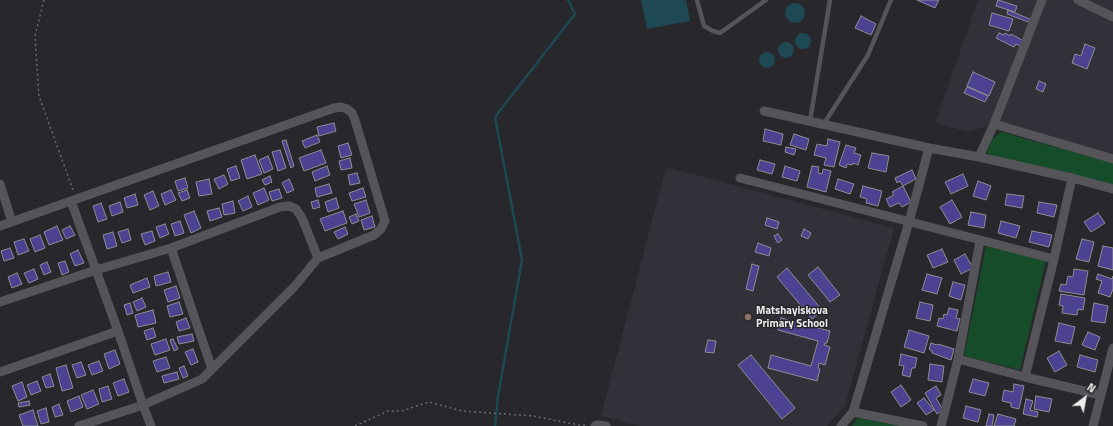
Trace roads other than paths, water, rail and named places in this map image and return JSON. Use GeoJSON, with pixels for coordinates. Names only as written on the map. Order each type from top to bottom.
{"type":"FeatureCollection","features":[{"type":"Feature","properties":{"kind":"street"},"geometry":{"type":"LineString","coordinates":[[979,158],[994,124],[1042,0]]}},
{"type":"Feature","properties":{"kind":"street"},"geometry":{"type":"LineString","coordinates":[[1078,0],[1113,17]]}},
{"type":"Feature","properties":{"kind":"street"},"geometry":{"type":"LineString","coordinates":[[0,226],[341,107],[347,108],[352,113],[355,120],[385,221],[381,229],[374,235],[318,258],[295,286],[202,379],[142,405],[79,426]]}},
{"type":"Feature","properties":{"kind":"street"},"geometry":{"type":"LineString","coordinates":[[764,111],[1072,178],[1113,189]]}},
{"type":"Feature","properties":{"kind":"street"},"geometry":{"type":"LineString","coordinates":[[994,124],[1113,159]]}},
{"type":"Feature","properties":{"kind":"street"},"geometry":{"type":"LineString","coordinates":[[841,426],[853,412],[909,222],[929,148]]}},
{"type":"Feature","properties":{"kind":"street"},"geometry":{"type":"LineString","coordinates":[[740,178],[1054,259]]}},
{"type":"Feature","properties":{"kind":"street"},"geometry":{"type":"LineString","coordinates":[[1024,377],[1054,259],[1072,178]]}},
{"type":"Feature","properties":{"kind":"street"},"geometry":{"type":"LineString","coordinates":[[0,184],[12,222]]}},
{"type":"Feature","properties":{"kind":"street"},"geometry":{"type":"LineString","coordinates":[[74,200],[96,270],[118,330],[142,405],[151,426]]}},
{"type":"Feature","properties":{"kind":"street"},"geometry":{"type":"LineString","coordinates":[[0,302],[96,270],[171,248],[280,207],[289,206],[296,209],[302,218],[318,258]]}},
{"type":"Feature","properties":{"kind":"street"},"geometry":{"type":"LineString","coordinates":[[942,426],[958,359],[980,241]]}},
{"type":"Feature","properties":{"kind":"street"},"geometry":{"type":"LineString","coordinates":[[171,248],[212,369]]}},
{"type":"Feature","properties":{"kind":"street"},"geometry":{"type":"LineString","coordinates":[[0,372],[118,330]]}},
{"type":"Feature","properties":{"kind":"street"},"geometry":{"type":"LineString","coordinates":[[1093,426],[1101,395],[1109,384],[1113,348]]}},
{"type":"Feature","properties":{"kind":"street"},"geometry":{"type":"LineString","coordinates":[[958,359],[1024,377],[1101,395]]}},
{"type":"Feature","properties":{"kind":"street"},"geometry":{"type":"LineString","coordinates":[[853,412],[923,426]]}},
{"type":"Feature","properties":{"kind":"lane"},"geometry":{"type":"LineString","coordinates":[[697,0],[704,26],[720,33],[766,0]]}},
{"type":"Feature","properties":{"kind":"lane"},"geometry":{"type":"LineString","coordinates":[[810,121],[830,0]]}},
{"type":"Feature","properties":{"kind":"lane"},"geometry":{"type":"LineString","coordinates":[[823,125],[868,55],[891,0]]}},
{"type":"Feature","properties":{"kind":"water"},"geometry":{"type":"Polygon","coordinates":[[[641,0],[686,0],[690,21],[647,29],[641,0]]]}},
{"type":"Feature","properties":{"kind":"water"},"geometry":{"type":"Polygon","coordinates":[[[795,3],[802,6],[805,13],[802,20],[795,23],[788,20],[785,13],[788,6],[795,3]]]}},
{"type":"Feature","properties":{"kind":"water"},"geometry":{"type":"Polygon","coordinates":[[[803,33],[809,35],[811,41],[809,47],[803,49],[797,47],[795,41],[797,35],[803,33]]]}},
{"type":"Feature","properties":{"kind":"water"},"geometry":{"type":"Polygon","coordinates":[[[786,42],[792,44],[794,50],[792,56],[786,58],[780,56],[778,50],[780,44],[786,42]]]}},
{"type":"Feature","properties":{"kind":"water"},"geometry":{"type":"Polygon","coordinates":[[[767,52],[773,54],[775,60],[773,66],[767,68],[761,66],[759,60],[761,54],[767,52]]]}},
{"type":"Feature","properties":{"kind":"waterway"},"geometry":{"type":"LineString","coordinates":[[495,426],[498,396],[522,260],[495,117],[575,14],[568,0]]}},
{"type":"Feature","properties":{"kind":"place","name":"Matshayiskova Primary School"},"geometry":{"type":"Point","coordinates":[748,317]}}]}
